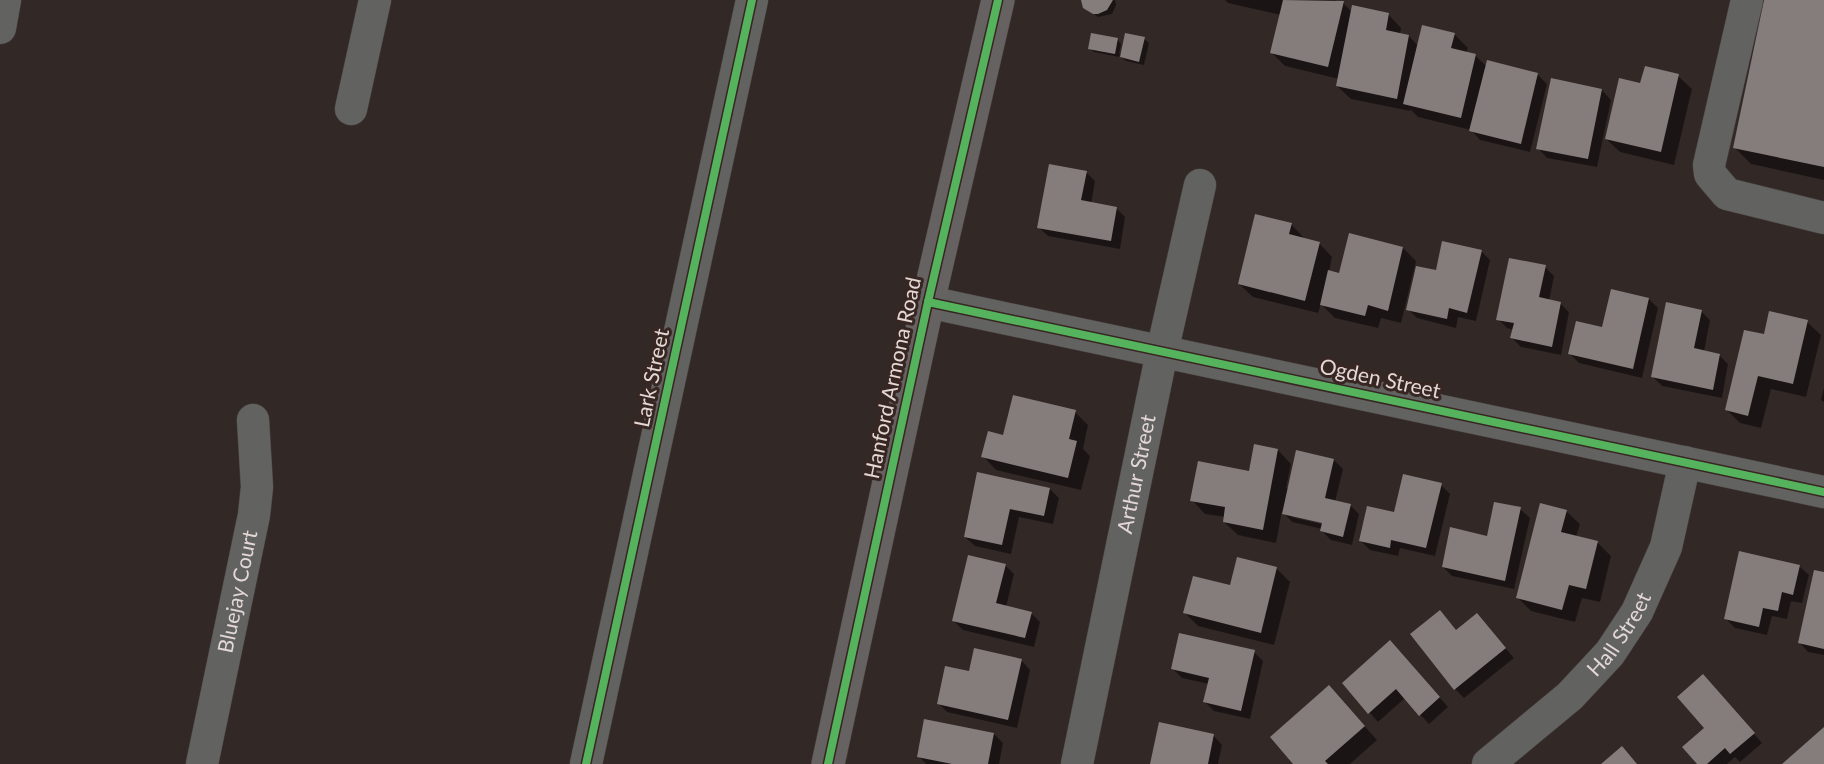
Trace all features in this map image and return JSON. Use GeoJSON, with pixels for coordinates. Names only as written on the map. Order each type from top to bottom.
{"type":"FeatureCollection","features":[{"type":"Feature","properties":{"kind":"main road","name":"Hanford Armona Road"},"geometry":{"type":"LineString","coordinates":[[828,764],[928,302],[998,0]]}},
{"type":"Feature","properties":{"kind":"street"},"geometry":{"type":"LineString","coordinates":[[0,28],[5,0]]}},
{"type":"Feature","properties":{"kind":"street"},"geometry":{"type":"LineString","coordinates":[[351,109],[375,0]]}},
{"type":"Feature","properties":{"kind":"street","name":"Lark Street"},"geometry":{"type":"LineString","coordinates":[[586,764],[753,0]]}},
{"type":"Feature","properties":{"kind":"street"},"geometry":{"type":"LineString","coordinates":[[1747,0],[1709,165],[1710,174],[1727,194],[1824,218]]}},
{"type":"Feature","properties":{"kind":"street","name":"Arthur Street"},"geometry":{"type":"LineString","coordinates":[[1077,764],[1162,352],[1200,185]]}},
{"type":"Feature","properties":{"kind":"street","name":"Ogden Street"},"geometry":{"type":"LineString","coordinates":[[928,302],[1824,492]]}},
{"type":"Feature","properties":{"kind":"street","name":"Bluejay Court"},"geometry":{"type":"LineString","coordinates":[[202,764],[254,515],[257,487],[253,420]]}},
{"type":"Feature","properties":{"kind":"street","name":"Hall Street"},"geometry":{"type":"LineString","coordinates":[[1488,764],[1570,696],[1610,653],[1637,612],[1666,546],[1684,462]]}},
{"type":"Feature","properties":{"kind":"building"},"geometry":{"type":"Polygon","coordinates":[[[1081,0],[1113,0],[1107,10],[1093,14],[1083,8],[1081,0]]]}},
{"type":"Feature","properties":{"kind":"building"},"geometry":{"type":"Polygon","coordinates":[[[1283,0],[1344,1],[1328,67],[1270,53],[1283,0]]]}},
{"type":"Feature","properties":{"kind":"building"},"geometry":{"type":"Polygon","coordinates":[[[1764,0],[1824,0],[1824,167],[1733,148],[1764,0]]]}},
{"type":"Feature","properties":{"kind":"building"},"geometry":{"type":"Polygon","coordinates":[[[1352,5],[1389,13],[1386,30],[1409,35],[1397,99],[1336,86],[1352,5]]]}},
{"type":"Feature","properties":{"kind":"building"},"geometry":{"type":"Polygon","coordinates":[[[1422,25],[1455,33],[1451,48],[1476,54],[1461,118],[1403,104],[1422,25]]]}},
{"type":"Feature","properties":{"kind":"building"},"geometry":{"type":"Polygon","coordinates":[[[1091,33],[1118,38],[1115,54],[1088,49],[1091,33]]]}},
{"type":"Feature","properties":{"kind":"building"},"geometry":{"type":"Polygon","coordinates":[[[1125,33],[1145,37],[1139,62],[1120,57],[1125,33]]]}},
{"type":"Feature","properties":{"kind":"building"},"geometry":{"type":"Polygon","coordinates":[[[1487,60],[1538,73],[1521,144],[1469,131],[1487,60]]]}},
{"type":"Feature","properties":{"kind":"building"},"geometry":{"type":"Polygon","coordinates":[[[1645,66],[1679,74],[1661,152],[1605,139],[1619,78],[1640,83],[1645,66]]]}},
{"type":"Feature","properties":{"kind":"building"},"geometry":{"type":"Polygon","coordinates":[[[1551,78],[1602,89],[1588,159],[1536,149],[1551,78]]]}},
{"type":"Feature","properties":{"kind":"building"},"geometry":{"type":"Polygon","coordinates":[[[1049,164],[1087,171],[1081,200],[1117,207],[1111,241],[1037,228],[1049,164]]]}},
{"type":"Feature","properties":{"kind":"building"},"geometry":{"type":"Polygon","coordinates":[[[1255,214],[1292,223],[1289,234],[1320,242],[1305,301],[1238,284],[1255,214]]]}},
{"type":"Feature","properties":{"kind":"building"},"geometry":{"type":"Polygon","coordinates":[[[1349,233],[1403,247],[1388,311],[1368,305],[1365,316],[1320,305],[1328,270],[1339,273],[1349,233]]]}},
{"type":"Feature","properties":{"kind":"building"},"geometry":{"type":"Polygon","coordinates":[[[1442,241],[1482,250],[1467,313],[1449,308],[1447,319],[1406,310],[1416,266],[1436,270],[1442,241]]]}},
{"type":"Feature","properties":{"kind":"building"},"geometry":{"type":"Polygon","coordinates":[[[1509,258],[1546,265],[1539,297],[1561,302],[1552,347],[1510,338],[1514,323],[1496,320],[1509,258]]]}},
{"type":"Feature","properties":{"kind":"building"},"geometry":{"type":"Polygon","coordinates":[[[1611,289],[1649,298],[1633,369],[1568,354],[1576,321],[1602,327],[1611,289]]]}},
{"type":"Feature","properties":{"kind":"building"},"geometry":{"type":"Polygon","coordinates":[[[1666,302],[1702,310],[1694,348],[1720,354],[1713,390],[1651,377],[1666,302]]]}},
{"type":"Feature","properties":{"kind":"building"},"geometry":{"type":"Polygon","coordinates":[[[1769,311],[1808,320],[1793,384],[1758,376],[1748,416],[1725,410],[1744,330],[1764,334],[1769,311]]]}},
{"type":"Feature","properties":{"kind":"building"},"geometry":{"type":"Polygon","coordinates":[[[1013,395],[1076,410],[1069,439],[1077,441],[1068,478],[981,457],[988,431],[1003,435],[1013,395]]]}},
{"type":"Feature","properties":{"kind":"building"},"geometry":{"type":"Polygon","coordinates":[[[1254,444],[1278,449],[1263,530],[1223,522],[1225,507],[1190,501],[1198,461],[1249,471],[1254,444]]]}},
{"type":"Feature","properties":{"kind":"building"},"geometry":{"type":"Polygon","coordinates":[[[1296,450],[1334,459],[1325,498],[1351,504],[1343,537],[1320,531],[1322,523],[1282,514],[1296,450]]]}},
{"type":"Feature","properties":{"kind":"building"},"geometry":{"type":"Polygon","coordinates":[[[977,472],[1050,488],[1044,516],[1010,509],[1002,545],[964,537],[977,472]]]}},
{"type":"Feature","properties":{"kind":"building"},"geometry":{"type":"Polygon","coordinates":[[[1403,474],[1442,483],[1426,548],[1391,540],[1390,548],[1359,541],[1367,506],[1394,512],[1403,474]]]}},
{"type":"Feature","properties":{"kind":"building"},"geometry":{"type":"Polygon","coordinates":[[[1494,502],[1521,507],[1505,581],[1442,567],[1450,527],[1487,536],[1494,502]]]}},
{"type":"Feature","properties":{"kind":"building"},"geometry":{"type":"Polygon","coordinates":[[[1540,503],[1567,510],[1561,532],[1598,541],[1586,589],[1569,585],[1562,610],[1516,598],[1540,503]]]}},
{"type":"Feature","properties":{"kind":"building"},"geometry":{"type":"Polygon","coordinates":[[[1739,551],[1800,565],[1793,595],[1782,592],[1778,611],[1763,608],[1759,627],[1724,619],[1739,551]]]}},
{"type":"Feature","properties":{"kind":"building"},"geometry":{"type":"Polygon","coordinates":[[[968,555],[1006,564],[996,603],[1032,612],[1025,638],[952,621],[968,555]]]}},
{"type":"Feature","properties":{"kind":"building"},"geometry":{"type":"Polygon","coordinates":[[[1237,557],[1277,567],[1261,633],[1183,613],[1193,576],[1230,585],[1237,557]]]}},
{"type":"Feature","properties":{"kind":"building"},"geometry":{"type":"Polygon","coordinates":[[[1814,570],[1824,572],[1824,649],[1798,643],[1814,570]]]}},
{"type":"Feature","properties":{"kind":"building"},"geometry":{"type":"Polygon","coordinates":[[[1440,610],[1456,630],[1477,613],[1506,648],[1454,690],[1410,634],[1440,610]]]}},
{"type":"Feature","properties":{"kind":"building"},"geometry":{"type":"Polygon","coordinates":[[[1179,633],[1255,650],[1241,711],[1203,702],[1209,678],[1171,669],[1179,633]]]}},
{"type":"Feature","properties":{"kind":"building"},"geometry":{"type":"Polygon","coordinates":[[[1390,640],[1440,697],[1419,716],[1396,689],[1368,714],[1342,683],[1390,640]]]}},
{"type":"Feature","properties":{"kind":"building"},"geometry":{"type":"Polygon","coordinates":[[[974,648],[1022,659],[1008,720],[937,704],[945,666],[969,671],[974,648]]]}},
{"type":"Feature","properties":{"kind":"building"},"geometry":{"type":"Polygon","coordinates":[[[1703,674],[1755,733],[1730,754],[1725,748],[1707,764],[1697,764],[1682,747],[1704,728],[1677,697],[1703,674]]]}},
{"type":"Feature","properties":{"kind":"building"},"geometry":{"type":"Polygon","coordinates":[[[1329,685],[1365,726],[1325,761],[1328,764],[1293,764],[1270,737],[1329,685]]]}},
{"type":"Feature","properties":{"kind":"building"},"geometry":{"type":"Polygon","coordinates":[[[924,719],[994,733],[988,764],[952,764],[917,757],[924,719]]]}},
{"type":"Feature","properties":{"kind":"building"},"geometry":{"type":"Polygon","coordinates":[[[1159,722],[1214,734],[1208,764],[1150,764],[1159,722]]]}},
{"type":"Feature","properties":{"kind":"building"},"geometry":{"type":"Polygon","coordinates":[[[1824,727],[1824,764],[1782,764],[1824,727]]]}},
{"type":"Feature","properties":{"kind":"building"},"geometry":{"type":"Polygon","coordinates":[[[1622,746],[1637,764],[1601,764],[1622,746]]]}},
{"type":"Feature","properties":{"kind":"cycle path"},"geometry":{"type":"LineString","coordinates":[[586,764],[752,0]]}},
{"type":"Feature","properties":{"kind":"cycle path"},"geometry":{"type":"LineString","coordinates":[[828,764],[928,302],[998,0]]}},
{"type":"Feature","properties":{"kind":"cycle path"},"geometry":{"type":"LineString","coordinates":[[928,302],[1824,492]]}}]}
